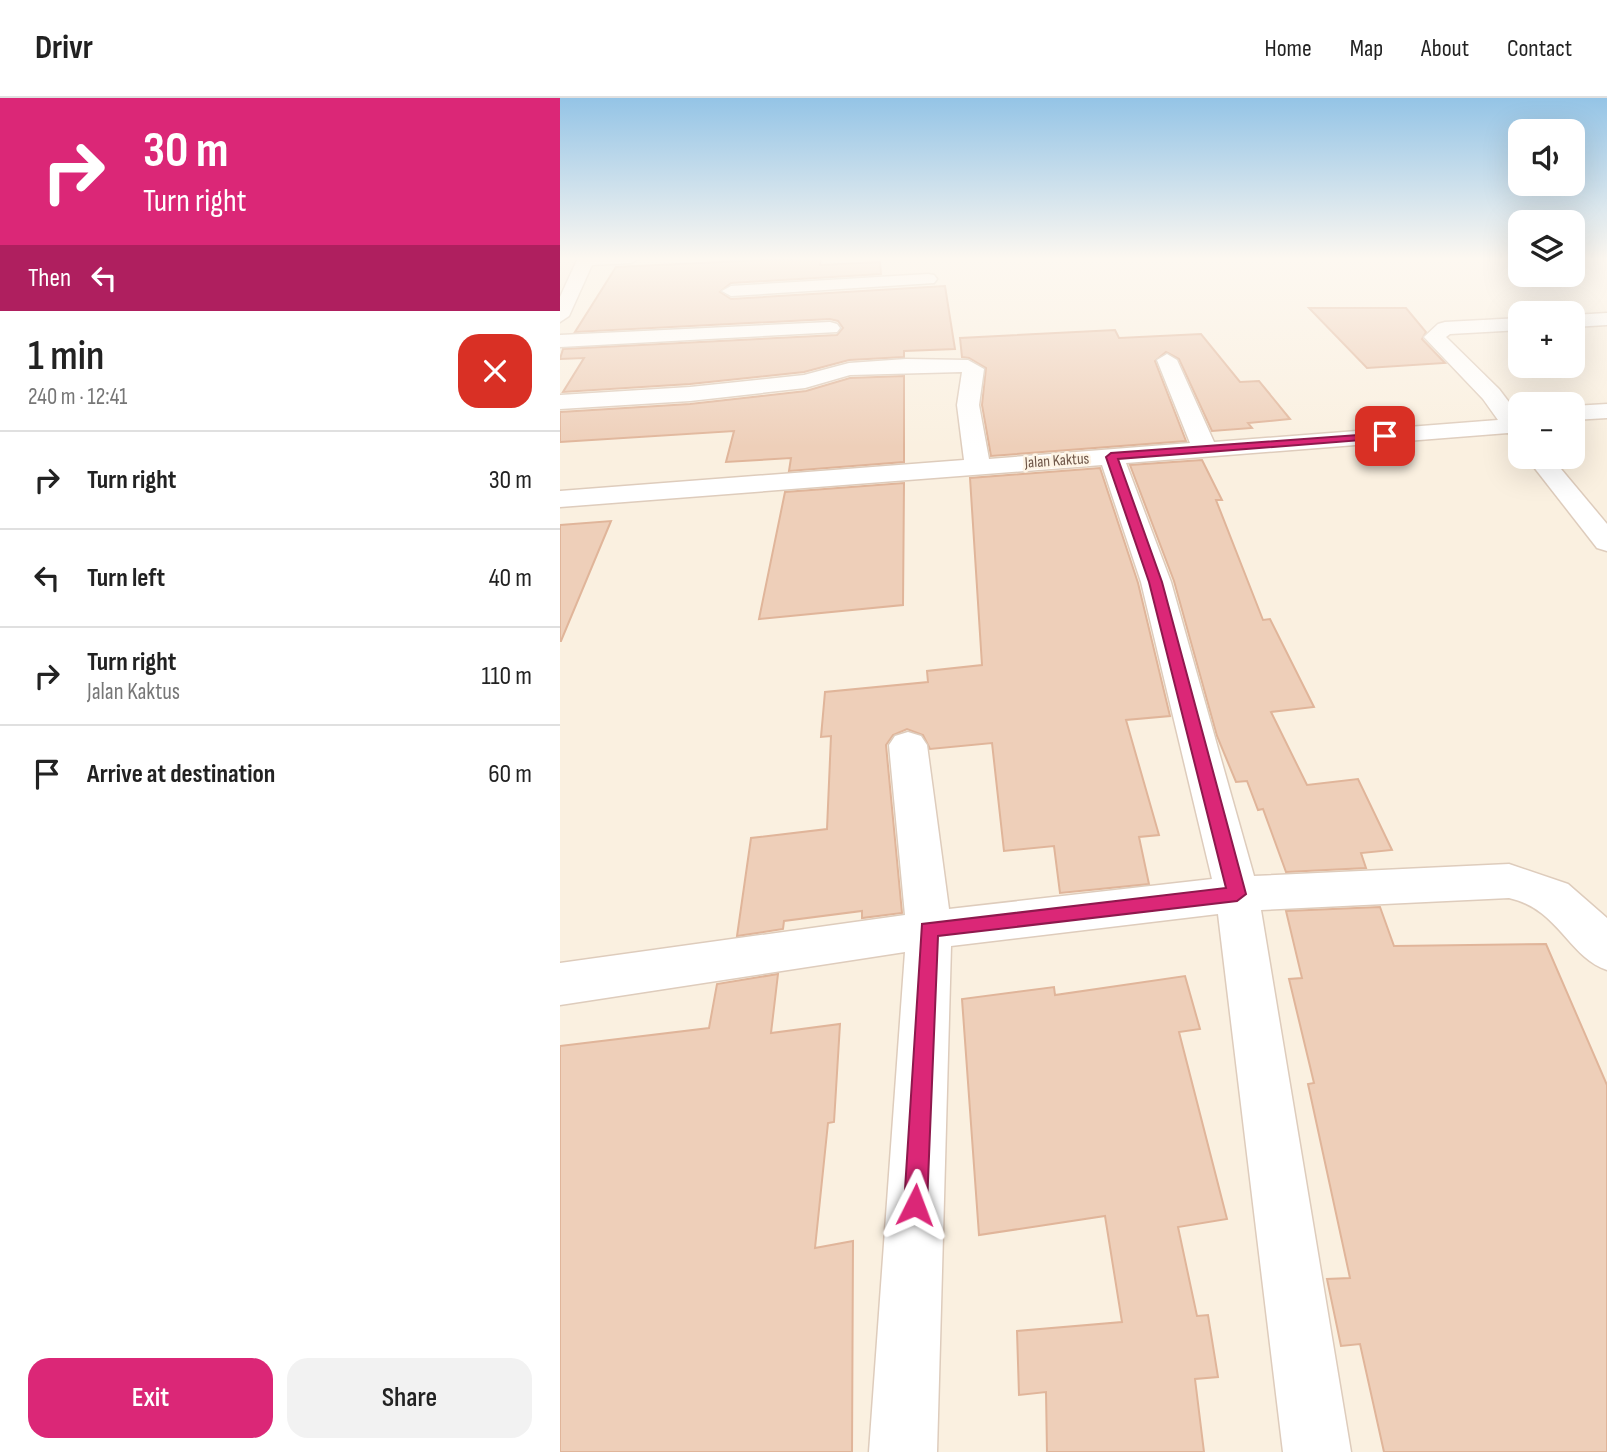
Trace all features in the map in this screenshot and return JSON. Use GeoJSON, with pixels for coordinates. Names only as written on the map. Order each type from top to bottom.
{"type":"FeatureCollection","features":[{"type":"Feature","properties":{"kind":"street"},"geometry":{"type":"LineString","coordinates":[[712,331],[717,321]]}},
{"type":"Feature","properties":{"kind":"street","name":"Jalan Kaktus"},"geometry":{"type":"LineString","coordinates":[[1508,325],[1445,328],[1434,337],[1508,415]]}},
{"type":"Feature","properties":{"kind":"street"},"geometry":{"type":"LineString","coordinates":[[560,341],[712,331],[830,328]]}},
{"type":"Feature","properties":{"kind":"street"},"geometry":{"type":"LineString","coordinates":[[1167,360],[1205,449]]}},
{"type":"Feature","properties":{"kind":"street"},"geometry":{"type":"LineString","coordinates":[[560,401],[690,394],[793,382],[849,369],[906,365],[968,366],[973,369],[968,405],[978,467]]}},
{"type":"Feature","properties":{"kind":"street"},"geometry":{"type":"LineString","coordinates":[[1585,412],[1607,411]]}},
{"type":"Feature","properties":{"kind":"street","name":"Jalan Kaktus"},"geometry":{"type":"LineString","coordinates":[[560,499],[1508,425]]}},
{"type":"Feature","properties":{"kind":"street"},"geometry":{"type":"LineString","coordinates":[[1111,457],[1156,582],[1237,894],[1317,1452]]}},
{"type":"Feature","properties":{"kind":"street"},"geometry":{"type":"LineString","coordinates":[[1548,469],[1607,542]]}},
{"type":"Feature","properties":{"kind":"street"},"geometry":{"type":"LineString","coordinates":[[903,1452],[929,930],[908,745]]}},
{"type":"Feature","properties":{"kind":"street"},"geometry":{"type":"LineString","coordinates":[[560,984],[929,930],[1237,894],[1509,881],[1547,891],[1581,918],[1607,951]]}},
{"type":"Feature","properties":{"kind":"building"},"geometry":{"type":"Polygon","coordinates":[[[582,321],[787,321],[575,332],[582,321]]]}},
{"type":"Feature","properties":{"kind":"building"},"geometry":{"type":"Polygon","coordinates":[[[838,321],[951,321],[955,349],[904,351],[904,357],[849,360],[804,372],[690,384],[563,392],[584,358],[560,359],[563,349],[837,335],[843,328],[838,321]]]}},
{"type":"Feature","properties":{"kind":"building"},"geometry":{"type":"Polygon","coordinates":[[[1322,321],[1417,321],[1426,332],[1422,339],[1445,363],[1367,368],[1322,321]]]}},
{"type":"Feature","properties":{"kind":"building"},"geometry":{"type":"Polygon","coordinates":[[[1115,330],[1119,338],[1201,334],[1240,382],[1259,381],[1290,419],[1248,423],[1252,428],[1212,431],[1179,359],[1166,352],[1155,361],[1186,441],[991,456],[982,405],[986,368],[962,357],[960,338],[1115,330]]]}},
{"type":"Feature","properties":{"kind":"building"},"geometry":{"type":"Polygon","coordinates":[[[904,376],[904,462],[789,471],[791,458],[726,462],[734,431],[560,442],[560,412],[690,404],[806,391],[850,378],[904,376]]]}},
{"type":"Feature","properties":{"kind":"building"},"geometry":{"type":"Polygon","coordinates":[[[1202,460],[1222,500],[1216,500],[1263,620],[1270,619],[1314,707],[1271,712],[1307,785],[1358,779],[1392,850],[1361,853],[1366,868],[1286,872],[1263,809],[1258,810],[1247,781],[1236,782],[1217,736],[1174,581],[1130,465],[1202,460]]]}},
{"type":"Feature","properties":{"kind":"building"},"geometry":{"type":"Polygon","coordinates":[[[1100,468],[1138,583],[1170,716],[1126,720],[1159,835],[1139,837],[1149,884],[1060,893],[1054,846],[1004,851],[992,743],[930,749],[923,735],[907,729],[893,735],[886,745],[902,913],[862,918],[862,911],[784,921],[783,929],[737,936],[751,838],[827,829],[831,736],[821,737],[825,692],[928,682],[927,671],[982,665],[970,478],[1100,468]]]}},
{"type":"Feature","properties":{"kind":"building"},"geometry":{"type":"Polygon","coordinates":[[[904,483],[903,605],[759,619],[785,492],[904,483]]]}},
{"type":"Feature","properties":{"kind":"building"},"geometry":{"type":"Polygon","coordinates":[[[611,521],[561,641],[560,641],[560,525],[611,521]]]}},
{"type":"Feature","properties":{"kind":"building"},"geometry":{"type":"Polygon","coordinates":[[[1380,907],[1394,946],[1546,944],[1607,1085],[1607,1452],[1384,1452],[1360,1344],[1341,1346],[1327,1279],[1350,1278],[1308,1084],[1314,1083],[1289,979],[1302,978],[1286,911],[1380,907]]]}},
{"type":"Feature","properties":{"kind":"building"},"geometry":{"type":"Polygon","coordinates":[[[778,974],[771,1033],[840,1024],[834,1122],[828,1123],[815,1248],[853,1241],[852,1452],[560,1452],[560,1046],[709,1028],[717,984],[778,974]]]}},
{"type":"Feature","properties":{"kind":"building"},"geometry":{"type":"Polygon","coordinates":[[[1185,976],[1200,1029],[1179,1032],[1227,1219],[1178,1227],[1197,1316],[1208,1315],[1218,1377],[1195,1379],[1204,1452],[1047,1452],[1046,1392],[1019,1395],[1017,1331],[1122,1322],[1105,1216],[979,1235],[962,999],[1054,987],[1055,995],[1185,976]]]}},
{"type":"Feature","properties":{"kind":"route"},"geometry":{"type":"LineString","coordinates":[[915,1205],[929,930],[1237,894],[1156,582],[1111,457],[1385,436]]}}]}
